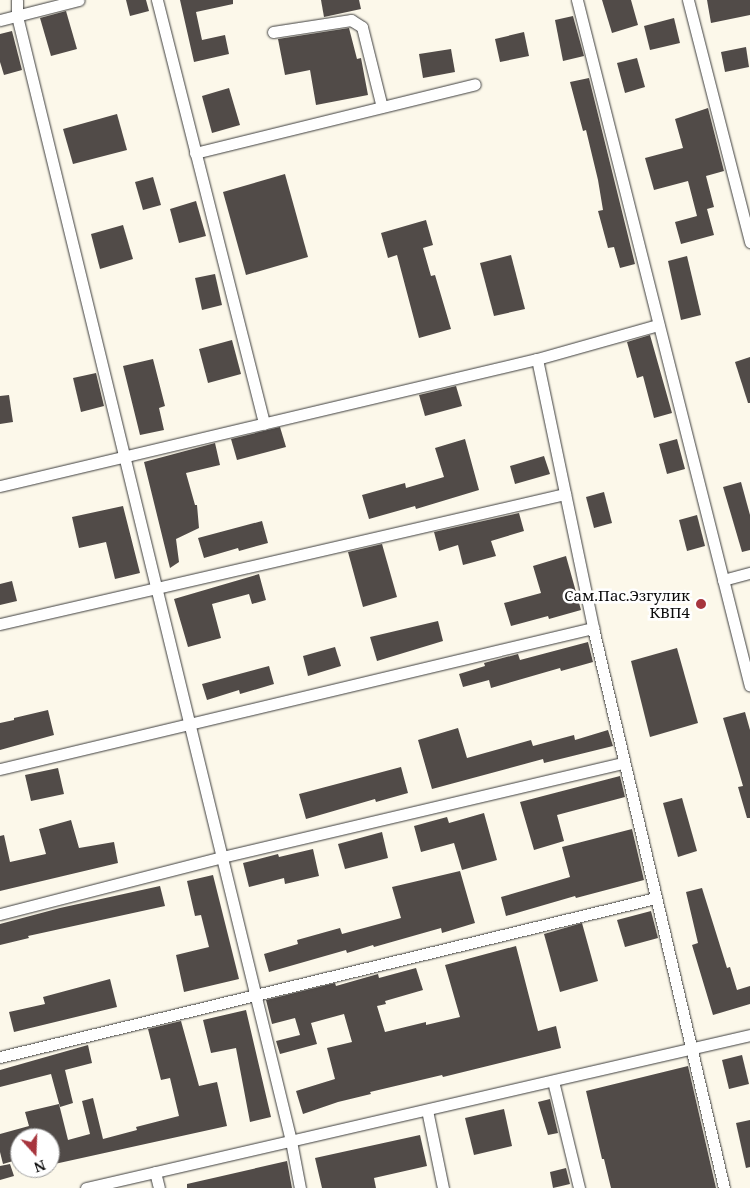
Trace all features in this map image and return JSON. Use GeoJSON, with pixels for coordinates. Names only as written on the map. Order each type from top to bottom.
{"type":"FeatureCollection","features":[{"type":"Feature","properties":{"kind":"street"},"geometry":{"type":"LineString","coordinates":[[17,0],[17,16],[291,1141],[300,1188]]}},
{"type":"Feature","properties":{"kind":"street"},"geometry":{"type":"LineString","coordinates":[[0,20],[79,0]]}},
{"type":"Feature","properties":{"kind":"street"},"geometry":{"type":"LineString","coordinates":[[157,0],[264,424]]}},
{"type":"Feature","properties":{"kind":"street"},"geometry":{"type":"LineString","coordinates":[[577,0],[750,686]]}},
{"type":"Feature","properties":{"kind":"street"},"geometry":{"type":"LineString","coordinates":[[688,0],[750,242]]}},
{"type":"Feature","properties":{"kind":"street"},"geometry":{"type":"LineString","coordinates":[[272,32],[351,20],[362,27],[382,107]]}},
{"type":"Feature","properties":{"kind":"street"},"geometry":{"type":"LineString","coordinates":[[196,153],[475,84]]}},
{"type":"Feature","properties":{"kind":"street"},"geometry":{"type":"LineString","coordinates":[[0,486],[537,359],[658,325]]}},
{"type":"Feature","properties":{"kind":"street"},"geometry":{"type":"LineString","coordinates":[[537,359],[592,628],[724,1188]]}},
{"type":"Feature","properties":{"kind":"street"},"geometry":{"type":"LineString","coordinates":[[0,624],[565,494]]}},
{"type":"Feature","properties":{"kind":"street"},"geometry":{"type":"LineString","coordinates":[[723,580],[750,573]]}},
{"type":"Feature","properties":{"kind":"street"},"geometry":{"type":"LineString","coordinates":[[0,769],[592,628]]}},
{"type":"Feature","properties":{"kind":"street"},"geometry":{"type":"LineString","coordinates":[[0,914],[222,857],[624,764]]}},
{"type":"Feature","properties":{"kind":"street"},"geometry":{"type":"LineString","coordinates":[[0,1057],[655,898]]}},
{"type":"Feature","properties":{"kind":"street"},"geometry":{"type":"LineString","coordinates":[[86,1188],[750,1035]]}},
{"type":"Feature","properties":{"kind":"street"},"geometry":{"type":"LineString","coordinates":[[553,1080],[579,1188]]}},
{"type":"Feature","properties":{"kind":"street"},"geometry":{"type":"LineString","coordinates":[[427,1110],[443,1188]]}},
{"type":"Feature","properties":{"kind":"street"},"geometry":{"type":"LineString","coordinates":[[155,1172],[159,1188]]}},
{"type":"Feature","properties":{"kind":"building"},"geometry":{"type":"Polygon","coordinates":[[[126,0],[146,0],[149,11],[130,16],[126,0]]]}},
{"type":"Feature","properties":{"kind":"building"},"geometry":{"type":"Polygon","coordinates":[[[180,0],[233,0],[233,4],[196,12],[202,40],[225,35],[229,54],[194,62],[180,0]]]}},
{"type":"Feature","properties":{"kind":"building"},"geometry":{"type":"Polygon","coordinates":[[[321,0],[359,0],[361,9],[324,17],[321,0]]]}},
{"type":"Feature","properties":{"kind":"building"},"geometry":{"type":"Polygon","coordinates":[[[602,0],[631,0],[638,25],[612,33],[602,0]]]}},
{"type":"Feature","properties":{"kind":"building"},"geometry":{"type":"Polygon","coordinates":[[[707,0],[750,0],[750,15],[711,23],[707,0]]]}},
{"type":"Feature","properties":{"kind":"building"},"geometry":{"type":"Polygon","coordinates":[[[66,11],[77,49],[51,56],[40,18],[66,11]]]}},
{"type":"Feature","properties":{"kind":"building"},"geometry":{"type":"Polygon","coordinates":[[[573,16],[584,56],[563,61],[555,20],[573,16]]]}},
{"type":"Feature","properties":{"kind":"building"},"geometry":{"type":"Polygon","coordinates":[[[674,18],[680,43],[650,50],[644,26],[674,18]]]}},
{"type":"Feature","properties":{"kind":"building"},"geometry":{"type":"Polygon","coordinates":[[[349,28],[357,59],[361,58],[368,95],[316,105],[310,70],[285,75],[278,39],[349,28]]]}},
{"type":"Feature","properties":{"kind":"building"},"geometry":{"type":"Polygon","coordinates":[[[12,31],[22,70],[4,75],[0,62],[0,34],[12,31]]]}},
{"type":"Feature","properties":{"kind":"building"},"geometry":{"type":"Polygon","coordinates":[[[524,32],[529,56],[500,62],[495,39],[524,32]]]}},
{"type":"Feature","properties":{"kind":"building"},"geometry":{"type":"Polygon","coordinates":[[[746,47],[749,67],[725,72],[721,52],[746,47]]]}},
{"type":"Feature","properties":{"kind":"building"},"geometry":{"type":"Polygon","coordinates":[[[451,49],[455,72],[423,78],[419,54],[451,49]]]}},
{"type":"Feature","properties":{"kind":"building"},"geometry":{"type":"Polygon","coordinates":[[[637,58],[645,87],[625,93],[617,63],[637,58]]]}},
{"type":"Feature","properties":{"kind":"building"},"geometry":{"type":"Polygon","coordinates":[[[589,78],[635,264],[620,268],[614,247],[608,248],[598,211],[603,210],[598,180],[586,130],[583,131],[570,82],[589,78]]]}},
{"type":"Feature","properties":{"kind":"building"},"geometry":{"type":"Polygon","coordinates":[[[229,88],[240,125],[212,133],[202,96],[229,88]]]}},
{"type":"Feature","properties":{"kind":"building"},"geometry":{"type":"Polygon","coordinates":[[[708,108],[724,171],[706,176],[714,207],[707,209],[714,235],[681,244],[675,222],[697,216],[688,181],[654,190],[645,158],[683,148],[675,119],[708,108]]]}},
{"type":"Feature","properties":{"kind":"building"},"geometry":{"type":"Polygon","coordinates":[[[117,114],[127,150],[73,164],[63,129],[117,114]]]}},
{"type":"Feature","properties":{"kind":"building"},"geometry":{"type":"Polygon","coordinates":[[[285,174],[308,257],[246,275],[223,192],[285,174]]]}},
{"type":"Feature","properties":{"kind":"building"},"geometry":{"type":"Polygon","coordinates":[[[153,177],[161,205],[143,210],[135,182],[153,177]]]}},
{"type":"Feature","properties":{"kind":"building"},"geometry":{"type":"Polygon","coordinates":[[[196,201],[206,236],[179,243],[170,209],[196,201]]]}},
{"type":"Feature","properties":{"kind":"building"},"geometry":{"type":"Polygon","coordinates":[[[426,220],[433,245],[423,248],[431,276],[435,275],[451,329],[419,338],[397,255],[388,258],[381,233],[426,220]]]}},
{"type":"Feature","properties":{"kind":"building"},"geometry":{"type":"Polygon","coordinates":[[[123,225],[133,259],[100,269],[91,234],[123,225]]]}},
{"type":"Feature","properties":{"kind":"building"},"geometry":{"type":"Polygon","coordinates":[[[511,255],[525,309],[494,316],[480,263],[511,255]]]}},
{"type":"Feature","properties":{"kind":"building"},"geometry":{"type":"Polygon","coordinates":[[[687,256],[701,315],[681,320],[668,261],[687,256]]]}},
{"type":"Feature","properties":{"kind":"building"},"geometry":{"type":"Polygon","coordinates":[[[215,274],[222,305],[202,310],[195,278],[215,274]]]}},
{"type":"Feature","properties":{"kind":"building"},"geometry":{"type":"Polygon","coordinates":[[[650,335],[672,413],[654,418],[643,376],[637,378],[627,342],[650,335]]]}},
{"type":"Feature","properties":{"kind":"building"},"geometry":{"type":"Polygon","coordinates":[[[232,340],[241,374],[208,383],[199,349],[232,340]]]}},
{"type":"Feature","properties":{"kind":"building"},"geometry":{"type":"Polygon","coordinates":[[[750,357],[750,403],[748,403],[735,362],[750,357]]]}},
{"type":"Feature","properties":{"kind":"building"},"geometry":{"type":"Polygon","coordinates":[[[153,359],[165,406],[159,408],[164,430],[140,435],[123,366],[153,359]]]}},
{"type":"Feature","properties":{"kind":"building"},"geometry":{"type":"Polygon","coordinates":[[[96,373],[104,406],[81,412],[73,378],[96,373]]]}},
{"type":"Feature","properties":{"kind":"building"},"geometry":{"type":"Polygon","coordinates":[[[456,386],[462,406],[425,416],[419,395],[456,386]]]}},
{"type":"Feature","properties":{"kind":"building"},"geometry":{"type":"Polygon","coordinates":[[[9,395],[13,422],[0,424],[0,396],[9,395]]]}},
{"type":"Feature","properties":{"kind":"building"},"geometry":{"type":"Polygon","coordinates":[[[280,427],[286,447],[237,460],[231,439],[280,427]]]}},
{"type":"Feature","properties":{"kind":"building"},"geometry":{"type":"Polygon","coordinates":[[[465,439],[479,490],[416,509],[415,506],[369,519],[362,495],[405,483],[406,488],[444,477],[435,448],[465,439]]]}},
{"type":"Feature","properties":{"kind":"building"},"geometry":{"type":"Polygon","coordinates":[[[677,439],[685,469],[667,474],[659,444],[677,439]]]}},
{"type":"Feature","properties":{"kind":"building"},"geometry":{"type":"Polygon","coordinates":[[[215,443],[220,465],[186,473],[195,505],[197,505],[199,528],[176,539],[179,562],[170,568],[144,462],[215,443]]]}},
{"type":"Feature","properties":{"kind":"building"},"geometry":{"type":"Polygon","coordinates":[[[544,456],[550,474],[515,484],[510,466],[544,456]]]}},
{"type":"Feature","properties":{"kind":"building"},"geometry":{"type":"Polygon","coordinates":[[[741,482],[750,515],[750,550],[742,552],[723,487],[741,482]]]}},
{"type":"Feature","properties":{"kind":"building"},"geometry":{"type":"Polygon","coordinates":[[[604,492],[612,523],[594,528],[586,497],[604,492]]]}},
{"type":"Feature","properties":{"kind":"building"},"geometry":{"type":"Polygon","coordinates":[[[123,506],[140,573],[115,579],[106,542],[79,548],[72,517],[123,506]]]}},
{"type":"Feature","properties":{"kind":"building"},"geometry":{"type":"Polygon","coordinates":[[[519,513],[524,531],[491,541],[496,556],[463,565],[458,545],[439,551],[434,532],[519,513]]]}},
{"type":"Feature","properties":{"kind":"building"},"geometry":{"type":"Polygon","coordinates":[[[697,515],[705,546],[687,551],[679,520],[697,515]]]}},
{"type":"Feature","properties":{"kind":"building"},"geometry":{"type":"Polygon","coordinates":[[[262,521],[268,543],[239,551],[238,548],[204,558],[198,538],[262,521]]]}},
{"type":"Feature","properties":{"kind":"building"},"geometry":{"type":"Polygon","coordinates":[[[382,544],[397,597],[363,607],[348,552],[382,544]]]}},
{"type":"Feature","properties":{"kind":"building"},"geometry":{"type":"Polygon","coordinates":[[[566,556],[581,610],[549,619],[548,616],[511,626],[504,603],[541,593],[533,566],[566,556]]]}},
{"type":"Feature","properties":{"kind":"building"},"geometry":{"type":"Polygon","coordinates":[[[259,574],[266,600],[252,604],[249,594],[212,604],[221,638],[188,647],[174,599],[259,574]]]}},
{"type":"Feature","properties":{"kind":"building"},"geometry":{"type":"Polygon","coordinates":[[[12,581],[17,601],[0,605],[0,584],[12,581]]]}},
{"type":"Feature","properties":{"kind":"building"},"geometry":{"type":"Polygon","coordinates":[[[438,621],[443,641],[377,661],[370,637],[438,621]]]}},
{"type":"Feature","properties":{"kind":"building"},"geometry":{"type":"Polygon","coordinates":[[[588,642],[593,662],[561,671],[560,668],[491,688],[489,680],[463,687],[459,674],[485,666],[484,663],[518,654],[520,660],[588,642]]]}},
{"type":"Feature","properties":{"kind":"building"},"geometry":{"type":"Polygon","coordinates":[[[335,647],[341,666],[308,676],[303,656],[335,647]]]}},
{"type":"Feature","properties":{"kind":"building"},"geometry":{"type":"Polygon","coordinates":[[[677,648],[698,723],[650,737],[631,661],[677,648]]]}},
{"type":"Feature","properties":{"kind":"building"},"geometry":{"type":"Polygon","coordinates":[[[269,666],[274,684],[240,694],[239,690],[207,700],[202,684],[269,666]]]}},
{"type":"Feature","properties":{"kind":"building"},"geometry":{"type":"Polygon","coordinates":[[[48,710],[54,735],[0,750],[0,723],[48,710]]]}},
{"type":"Feature","properties":{"kind":"building"},"geometry":{"type":"Polygon","coordinates":[[[745,712],[750,730],[750,818],[747,818],[738,787],[743,786],[723,718],[745,712]]]}},
{"type":"Feature","properties":{"kind":"building"},"geometry":{"type":"Polygon","coordinates":[[[458,728],[467,758],[531,740],[533,746],[574,735],[575,740],[608,730],[613,746],[544,763],[543,759],[432,789],[418,740],[458,728]]]}},
{"type":"Feature","properties":{"kind":"building"},"geometry":{"type":"Polygon","coordinates":[[[401,767],[408,793],[376,802],[375,799],[306,819],[299,794],[401,767]]]}},
{"type":"Feature","properties":{"kind":"building"},"geometry":{"type":"Polygon","coordinates":[[[58,768],[64,794],[31,801],[25,775],[58,768]]]}},
{"type":"Feature","properties":{"kind":"building"},"geometry":{"type":"Polygon","coordinates":[[[620,776],[625,797],[557,815],[564,841],[534,850],[520,802],[620,776]]]}},
{"type":"Feature","properties":{"kind":"building"},"geometry":{"type":"Polygon","coordinates":[[[682,798],[697,851],[678,857],[663,803],[682,798]]]}},
{"type":"Feature","properties":{"kind":"building"},"geometry":{"type":"Polygon","coordinates":[[[484,813],[497,860],[462,870],[454,843],[421,852],[414,826],[447,817],[449,823],[484,813]]]}},
{"type":"Feature","properties":{"kind":"building"},"geometry":{"type":"Polygon","coordinates":[[[71,820],[79,848],[114,842],[118,863],[0,891],[0,836],[4,835],[10,862],[46,854],[39,829],[71,820]]]}},
{"type":"Feature","properties":{"kind":"building"},"geometry":{"type":"Polygon","coordinates":[[[632,829],[644,880],[576,898],[575,896],[506,916],[501,897],[570,877],[562,847],[632,829]]]}},
{"type":"Feature","properties":{"kind":"building"},"geometry":{"type":"Polygon","coordinates":[[[382,832],[388,858],[345,869],[338,844],[382,832]]]}},
{"type":"Feature","properties":{"kind":"building"},"geometry":{"type":"Polygon","coordinates":[[[313,849],[319,876],[285,884],[284,878],[249,887],[243,863],[278,854],[279,857],[313,849]]]}},
{"type":"Feature","properties":{"kind":"building"},"geometry":{"type":"Polygon","coordinates":[[[460,871],[475,923],[442,933],[441,928],[347,953],[346,950],[269,972],[264,954],[298,944],[297,940],[340,928],[342,934],[401,918],[392,887],[460,871]]]}},
{"type":"Feature","properties":{"kind":"building"},"geometry":{"type":"Polygon","coordinates":[[[213,875],[239,979],[184,992],[176,955],[209,947],[201,915],[195,916],[187,881],[213,875]]]}},
{"type":"Feature","properties":{"kind":"building"},"geometry":{"type":"Polygon","coordinates":[[[160,886],[165,906],[28,936],[29,938],[0,945],[0,924],[60,908],[160,886]]]}},
{"type":"Feature","properties":{"kind":"building"},"geometry":{"type":"Polygon","coordinates":[[[702,888],[727,968],[730,967],[737,990],[750,986],[750,1004],[713,1015],[692,945],[698,943],[686,892],[702,888]]]}},
{"type":"Feature","properties":{"kind":"building"},"geometry":{"type":"Polygon","coordinates":[[[651,911],[658,938],[625,947],[617,920],[651,911]]]}},
{"type":"Feature","properties":{"kind":"building"},"geometry":{"type":"Polygon","coordinates":[[[582,923],[598,981],[560,992],[544,934],[582,923]]]}},
{"type":"Feature","properties":{"kind":"building"},"geometry":{"type":"Polygon","coordinates":[[[516,946],[538,1031],[556,1026],[561,1048],[443,1077],[442,1075],[370,1092],[371,1094],[338,1102],[303,1114],[296,1091],[335,1079],[327,1048],[352,1042],[344,1014],[311,1023],[317,1044],[280,1054],[276,1041],[300,1035],[295,1018],[272,1024],[266,1000],[335,983],[336,986],[378,974],[379,978],[416,968],[423,990],[385,1001],[386,1004],[377,1006],[385,1032],[426,1022],[426,1025],[460,1017],[445,965],[516,946]]]}},
{"type":"Feature","properties":{"kind":"building"},"geometry":{"type":"Polygon","coordinates":[[[110,979],[117,1007],[14,1032],[9,1012],[45,1004],[43,997],[110,979]]]}},
{"type":"Feature","properties":{"kind":"building"},"geometry":{"type":"Polygon","coordinates":[[[246,1010],[271,1117],[250,1122],[236,1048],[211,1053],[203,1020],[246,1010]]]}},
{"type":"Feature","properties":{"kind":"building"},"geometry":{"type":"Polygon","coordinates":[[[181,1021],[199,1086],[217,1082],[227,1126],[60,1163],[60,1128],[22,1128],[29,1126],[25,1112],[59,1104],[68,1140],[90,1134],[82,1101],[93,1098],[103,1139],[137,1130],[136,1127],[179,1116],[170,1078],[161,1080],[148,1029],[181,1021]]]}},
{"type":"Feature","properties":{"kind":"building"},"geometry":{"type":"Polygon","coordinates":[[[88,1045],[92,1063],[65,1070],[73,1103],[60,1107],[51,1074],[0,1087],[0,1070],[88,1045]]]}},
{"type":"Feature","properties":{"kind":"building"},"geometry":{"type":"Polygon","coordinates":[[[742,1055],[749,1084],[729,1089],[722,1060],[742,1055]]]}},
{"type":"Feature","properties":{"kind":"building"},"geometry":{"type":"Polygon","coordinates":[[[688,1066],[716,1188],[611,1188],[586,1091],[688,1066]]]}},
{"type":"Feature","properties":{"kind":"building"},"geometry":{"type":"Polygon","coordinates":[[[550,1099],[558,1133],[548,1135],[538,1102],[550,1099]]]}},
{"type":"Feature","properties":{"kind":"building"},"geometry":{"type":"Polygon","coordinates":[[[504,1109],[512,1146],[474,1155],[465,1118],[504,1109]]]}},
{"type":"Feature","properties":{"kind":"building"},"geometry":{"type":"Polygon","coordinates":[[[750,1120],[750,1167],[746,1168],[736,1123],[750,1120]]]}},
{"type":"Feature","properties":{"kind":"building"},"geometry":{"type":"Polygon","coordinates":[[[10,1131],[10,1162],[3,1164],[0,1152],[0,1134],[10,1131]]]}},
{"type":"Feature","properties":{"kind":"building"},"geometry":{"type":"Polygon","coordinates":[[[420,1135],[427,1166],[374,1178],[376,1188],[322,1188],[315,1158],[420,1135]]]}},
{"type":"Feature","properties":{"kind":"building"},"geometry":{"type":"Polygon","coordinates":[[[287,1161],[292,1188],[187,1188],[187,1184],[287,1161]]]}},
{"type":"Feature","properties":{"kind":"building"},"geometry":{"type":"Polygon","coordinates":[[[10,1164],[10,1177],[0,1180],[0,1166],[10,1164]]]}},
{"type":"Feature","properties":{"kind":"building"},"geometry":{"type":"Polygon","coordinates":[[[566,1168],[570,1184],[553,1188],[550,1172],[566,1168]]]}},
{"type":"Feature","properties":{"kind":"place","name":"Сам.Пас.Эзгулик КВП4"},"geometry":{"type":"Point","coordinates":[701,604]}}]}
